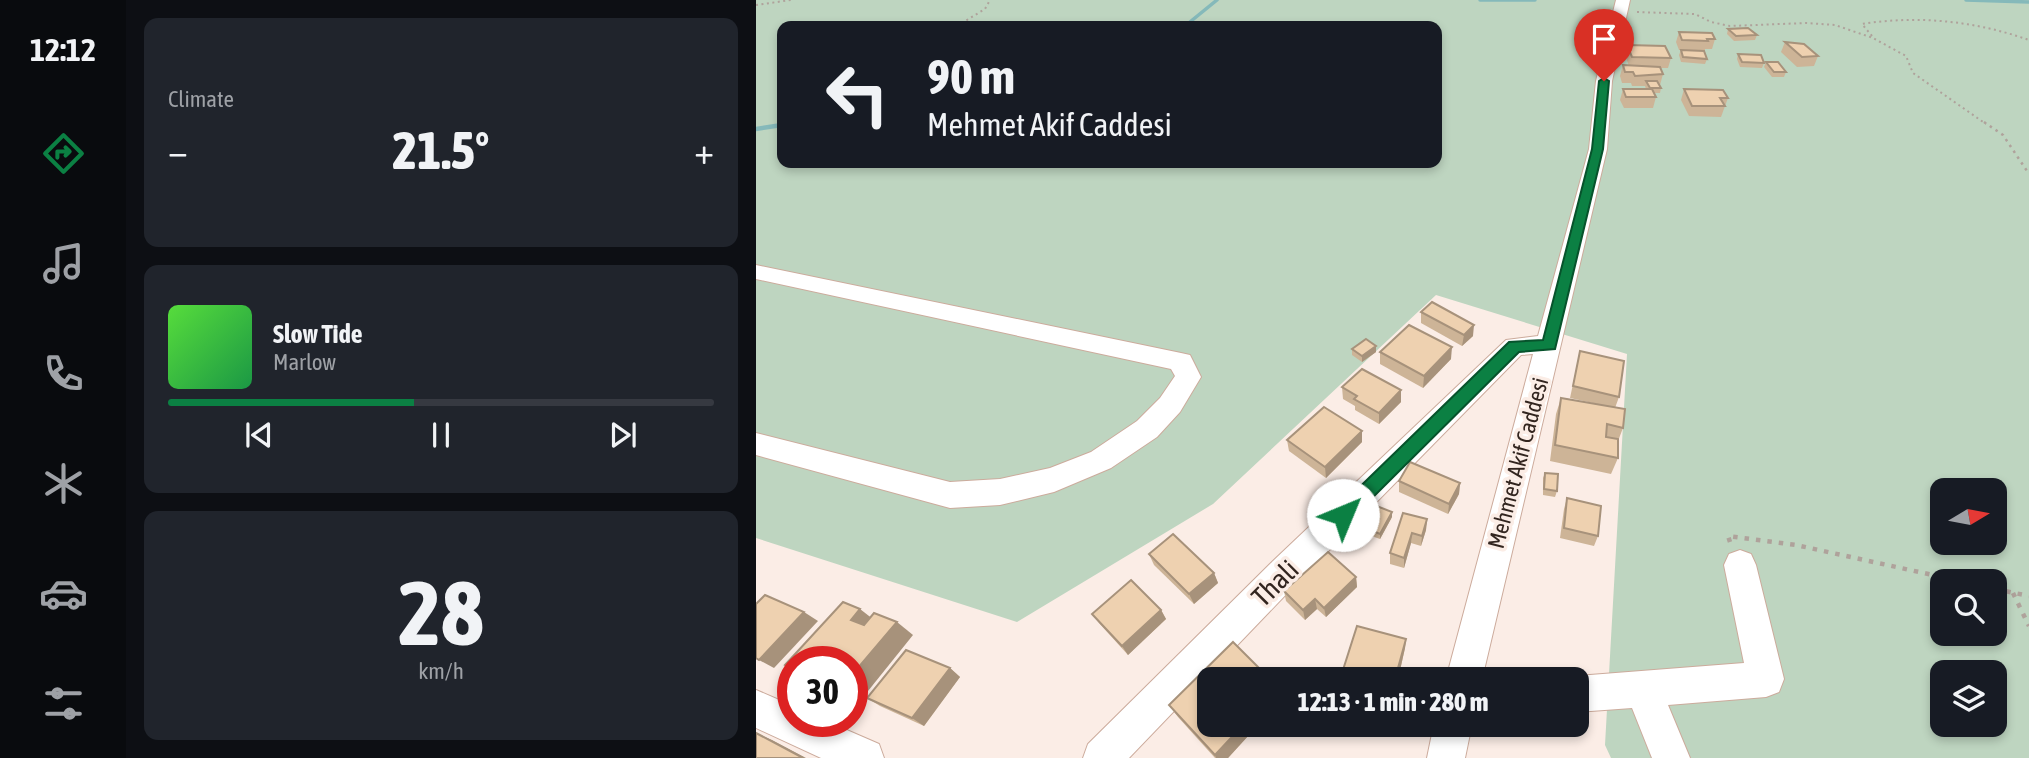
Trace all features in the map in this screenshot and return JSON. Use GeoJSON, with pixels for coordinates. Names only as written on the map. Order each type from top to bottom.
{"type":"FeatureCollection","features":[{"type":"Feature","properties":{"kind":"street","name":"Mehmet Akif Caddesi"},"geometry":{"type":"LineString","coordinates":[[1474,667],[1512,480],[1598,149],[1604,81],[1621,5]]}},
{"type":"Feature","properties":{"kind":"street"},"geometry":{"type":"LineString","coordinates":[[756,272],[1181,362],[1188,377],[1170,405],[1147,429],[1101,460],[1054,481],[1000,492],[950,495],[756,444]]}},
{"type":"Feature","properties":{"kind":"street","name":"Thali"},"geometry":{"type":"LineString","coordinates":[[1102,758],[1285,572],[1515,346],[1549,345]]}},
{"type":"Feature","properties":{"kind":"street"},"geometry":{"type":"LineString","coordinates":[[1589,693],[1766,679],[1740,565]]}},
{"type":"Feature","properties":{"kind":"street"},"geometry":{"type":"LineString","coordinates":[[756,709],[865,758]]}},
{"type":"Feature","properties":{"kind":"street"},"geometry":{"type":"LineString","coordinates":[[1446,758],[1450,737]]}},
{"type":"Feature","properties":{"kind":"lane"},"geometry":{"type":"LineString","coordinates":[[1643,689],[1671,758]]}},
{"type":"Feature","properties":{"kind":"path"},"geometry":{"type":"LineString","coordinates":[[756,5],[791,0]]}},
{"type":"Feature","properties":{"kind":"path"},"geometry":{"type":"LineString","coordinates":[[965,21],[985,9],[990,0]]}},
{"type":"Feature","properties":{"kind":"path"},"geometry":{"type":"LineString","coordinates":[[1621,5],[1695,14],[1711,22],[1730,26],[1806,23],[1835,25],[1873,38],[1906,56],[1913,73],[2003,135],[2029,174]]}},
{"type":"Feature","properties":{"kind":"path"},"geometry":{"type":"LineString","coordinates":[[1873,38],[1862,24],[1911,20],[2003,29],[2029,40]]}},
{"type":"Feature","properties":{"kind":"path"},"geometry":{"type":"LineString","coordinates":[[1740,565],[1728,536],[1796,545],[1930,574]]}},
{"type":"Feature","properties":{"kind":"path"},"geometry":{"type":"LineString","coordinates":[[2007,592],[2029,596]]}},
{"type":"Feature","properties":{"kind":"path"},"geometry":{"type":"LineString","coordinates":[[2013,593],[2029,626]]}},
{"type":"Feature","properties":{"kind":"green space"},"geometry":{"type":"Polygon","coordinates":[[[756,0],[2029,0],[2029,758],[1611,758],[1605,745],[1627,354],[1436,295],[1213,504],[1017,622],[756,538],[756,0]]]}},
{"type":"Feature","properties":{"kind":"building"},"geometry":{"type":"Polygon","coordinates":[[[1748,28],[1757,35],[1736,36],[1728,29],[1748,28]]]}},
{"type":"Feature","properties":{"kind":"building"},"geometry":{"type":"Polygon","coordinates":[[[1679,32],[1712,33],[1715,39],[1682,40],[1679,32]]]}},
{"type":"Feature","properties":{"kind":"building"},"geometry":{"type":"Polygon","coordinates":[[[1785,42],[1804,44],[1818,56],[1802,57],[1785,42]]]}},
{"type":"Feature","properties":{"kind":"building"},"geometry":{"type":"Polygon","coordinates":[[[1627,45],[1665,46],[1671,58],[1632,57],[1627,45]]]}},
{"type":"Feature","properties":{"kind":"building"},"geometry":{"type":"Polygon","coordinates":[[[1681,50],[1704,51],[1707,59],[1683,57],[1681,50]]]}},
{"type":"Feature","properties":{"kind":"building"},"geometry":{"type":"Polygon","coordinates":[[[1738,54],[1761,55],[1764,63],[1742,62],[1738,54]]]}},
{"type":"Feature","properties":{"kind":"building"},"geometry":{"type":"Polygon","coordinates":[[[1766,62],[1778,62],[1786,72],[1774,72],[1766,62]]]}},
{"type":"Feature","properties":{"kind":"building"},"geometry":{"type":"Polygon","coordinates":[[[1623,65],[1660,67],[1663,74],[1635,76],[1633,72],[1625,72],[1623,65]]]}},
{"type":"Feature","properties":{"kind":"building"},"geometry":{"type":"Polygon","coordinates":[[[1646,81],[1657,81],[1661,88],[1650,88],[1646,81]]]}},
{"type":"Feature","properties":{"kind":"building"},"geometry":{"type":"Polygon","coordinates":[[[1623,89],[1652,89],[1656,97],[1626,97],[1623,89]]]}},
{"type":"Feature","properties":{"kind":"building"},"geometry":{"type":"Polygon","coordinates":[[[1684,89],[1723,90],[1728,98],[1720,98],[1725,106],[1692,106],[1684,89]]]}},
{"type":"Feature","properties":{"kind":"building"},"geometry":{"type":"Polygon","coordinates":[[[1432,302],[1474,325],[1464,335],[1421,312],[1432,302]]]}},
{"type":"Feature","properties":{"kind":"building"},"geometry":{"type":"Polygon","coordinates":[[[1409,325],[1452,347],[1424,376],[1380,352],[1409,325]]]}},
{"type":"Feature","properties":{"kind":"building"},"geometry":{"type":"Polygon","coordinates":[[[1366,339],[1376,346],[1362,356],[1352,349],[1366,339]]]}},
{"type":"Feature","properties":{"kind":"building"},"geometry":{"type":"Polygon","coordinates":[[[1580,351],[1624,361],[1619,397],[1573,386],[1580,351]]]}},
{"type":"Feature","properties":{"kind":"building"},"geometry":{"type":"Polygon","coordinates":[[[1362,369],[1401,390],[1379,413],[1354,399],[1357,396],[1342,387],[1362,369]]]}},
{"type":"Feature","properties":{"kind":"building"},"geometry":{"type":"Polygon","coordinates":[[[1561,398],[1625,409],[1623,428],[1607,424],[1606,437],[1618,439],[1618,458],[1555,445],[1561,398]]]}},
{"type":"Feature","properties":{"kind":"building"},"geometry":{"type":"Polygon","coordinates":[[[1324,407],[1362,431],[1325,467],[1287,440],[1324,407]]]}},
{"type":"Feature","properties":{"kind":"building"},"geometry":{"type":"Polygon","coordinates":[[[1410,462],[1460,483],[1449,504],[1399,481],[1410,462]]]}},
{"type":"Feature","properties":{"kind":"building"},"geometry":{"type":"Polygon","coordinates":[[[1545,473],[1558,474],[1557,491],[1544,489],[1545,473]]]}},
{"type":"Feature","properties":{"kind":"building"},"geometry":{"type":"Polygon","coordinates":[[[1567,498],[1601,506],[1598,536],[1564,528],[1567,498]]]}},
{"type":"Feature","properties":{"kind":"building"},"geometry":{"type":"Polygon","coordinates":[[[1374,505],[1392,512],[1380,534],[1363,527],[1374,505]]]}},
{"type":"Feature","properties":{"kind":"building"},"geometry":{"type":"Polygon","coordinates":[[[1403,513],[1427,519],[1422,536],[1412,533],[1404,558],[1390,553],[1403,513]]]}},
{"type":"Feature","properties":{"kind":"building"},"geometry":{"type":"Polygon","coordinates":[[[1173,534],[1214,573],[1189,594],[1149,554],[1173,534]]]}},
{"type":"Feature","properties":{"kind":"building"},"geometry":{"type":"Polygon","coordinates":[[[1328,552],[1356,577],[1324,608],[1315,599],[1303,610],[1284,591],[1328,552]]]}},
{"type":"Feature","properties":{"kind":"building"},"geometry":{"type":"Polygon","coordinates":[[[1131,580],[1161,610],[1122,646],[1092,614],[1131,580]]]}},
{"type":"Feature","properties":{"kind":"building"},"geometry":{"type":"Polygon","coordinates":[[[765,595],[804,612],[759,660],[756,658],[756,604],[765,595]]]}},
{"type":"Feature","properties":{"kind":"building"},"geometry":{"type":"Polygon","coordinates":[[[843,602],[860,609],[851,620],[864,625],[874,613],[897,622],[868,656],[868,646],[802,646],[843,602]]]}},
{"type":"Feature","properties":{"kind":"building"},"geometry":{"type":"Polygon","coordinates":[[[1357,626],[1406,639],[1398,667],[1344,667],[1357,626]]]}},
{"type":"Feature","properties":{"kind":"building"},"geometry":{"type":"Polygon","coordinates":[[[1233,642],[1258,667],[1208,667],[1233,642]]]}},
{"type":"Feature","properties":{"kind":"building"},"geometry":{"type":"Polygon","coordinates":[[[906,650],[950,668],[912,718],[868,697],[906,650]]]}},
{"type":"Feature","properties":{"kind":"building"},"geometry":{"type":"Polygon","coordinates":[[[1197,677],[1197,735],[1169,705],[1197,677]]]}},
{"type":"Feature","properties":{"kind":"building"},"geometry":{"type":"Polygon","coordinates":[[[756,733],[803,758],[756,758],[756,733]]]}},
{"type":"Feature","properties":{"kind":"building"},"geometry":{"type":"Polygon","coordinates":[[[1198,737],[1232,737],[1215,755],[1198,737]]]}},
{"type":"Feature","properties":{"kind":"waterway"},"geometry":{"type":"LineString","coordinates":[[1191,21],[1217,0]]}},
{"type":"Feature","properties":{"kind":"waterway"},"geometry":{"type":"LineString","coordinates":[[1480,0],[1535,0]]}},
{"type":"Feature","properties":{"kind":"waterway"},"geometry":{"type":"LineString","coordinates":[[1966,0],[2029,2]]}},
{"type":"Feature","properties":{"kind":"waterway"},"geometry":{"type":"LineString","coordinates":[[756,129],[777,126]]}},
{"type":"Feature","properties":{"kind":"route"},"geometry":{"type":"LineString","coordinates":[[1343,515],[1515,346],[1549,345],[1598,149],[1604,81]]}}]}
